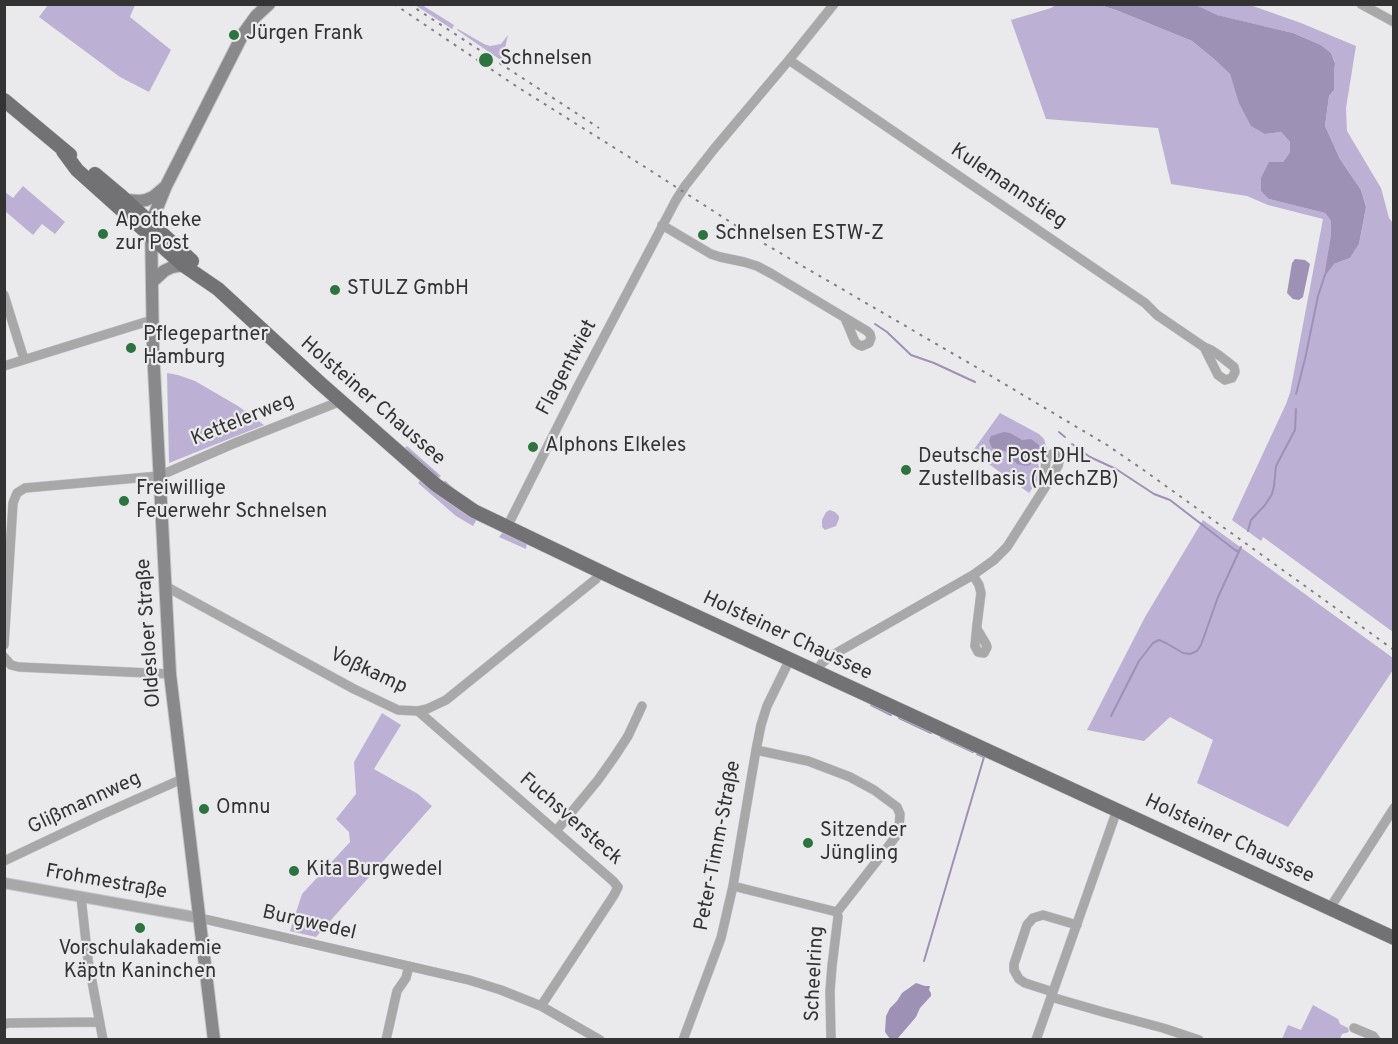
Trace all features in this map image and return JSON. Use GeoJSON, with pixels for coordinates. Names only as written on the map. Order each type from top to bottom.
{"type":"FeatureCollection","features":[{"type":"Feature","properties":{"kind":"main road"},"geometry":{"type":"LineString","coordinates":[[151,230],[166,186],[243,34],[263,6]]}},
{"type":"Feature","properties":{"kind":"main road","name":"Holsteiner Chaussee"},"geometry":{"type":"LineString","coordinates":[[4,100],[125,200],[183,265],[218,290],[436,484],[474,511],[600,572],[1394,938]]}},
{"type":"Feature","properties":{"kind":"main road","name":"Holsteiner Chaussee"},"geometry":{"type":"LineString","coordinates":[[63,151],[77,170],[202,270],[218,290]]}},
{"type":"Feature","properties":{"kind":"main road"},"geometry":{"type":"LineString","coordinates":[[125,200],[146,200],[166,186]]}},
{"type":"Feature","properties":{"kind":"main road","name":"Oldesloer Straße"},"geometry":{"type":"LineString","coordinates":[[151,230],[153,351],[170,674],[214,1040]]}},
{"type":"Feature","properties":{"kind":"main road"},"geometry":{"type":"LineString","coordinates":[[152,282],[164,271],[183,265]]}},
{"type":"Feature","properties":{"kind":"street","name":"Flagentwiet"},"geometry":{"type":"LineString","coordinates":[[507,527],[662,225],[685,186],[834,4]]}},
{"type":"Feature","properties":{"kind":"street"},"geometry":{"type":"LineString","coordinates":[[1361,4],[1394,22]]}},
{"type":"Feature","properties":{"kind":"street","name":"Kulemannstieg"},"geometry":{"type":"LineString","coordinates":[[789,60],[1118,284],[1145,303],[1157,315],[1204,347]]}},
{"type":"Feature","properties":{"kind":"street"},"geometry":{"type":"LineString","coordinates":[[662,225],[711,254],[757,266],[845,318]]}},
{"type":"Feature","properties":{"kind":"street"},"geometry":{"type":"LineString","coordinates":[[4,295],[24,359]]}},
{"type":"Feature","properties":{"kind":"street"},"geometry":{"type":"LineString","coordinates":[[4,366],[152,320]]}},
{"type":"Feature","properties":{"kind":"street","name":"Kettelerweg"},"geometry":{"type":"LineString","coordinates":[[4,645],[13,503],[17,493],[26,488],[159,476],[341,401]]}},
{"type":"Feature","properties":{"kind":"street"},"geometry":{"type":"LineString","coordinates":[[816,672],[831,656],[973,575],[994,560],[1006,547],[1044,489]]}},
{"type":"Feature","properties":{"kind":"street","name":"Voßkamp"},"geometry":{"type":"LineString","coordinates":[[165,586],[354,689],[398,710],[418,711],[446,700],[596,579],[600,572]]}},
{"type":"Feature","properties":{"kind":"street"},"geometry":{"type":"LineString","coordinates":[[973,575],[980,585],[981,593],[977,628]]}},
{"type":"Feature","properties":{"kind":"street"},"geometry":{"type":"LineString","coordinates":[[4,657],[18,667],[170,674]]}},
{"type":"Feature","properties":{"kind":"street","name":"Peter-Timm-Straße"},"geometry":{"type":"LineString","coordinates":[[682,1040],[721,938],[733,886],[756,750],[767,706],[790,659]]}},
{"type":"Feature","properties":{"kind":"street"},"geometry":{"type":"LineString","coordinates":[[556,831],[617,753],[642,706]]}},
{"type":"Feature","properties":{"kind":"street","name":"Fuchsversteck"},"geometry":{"type":"LineString","coordinates":[[418,711],[618,887],[541,1006]]}},
{"type":"Feature","properties":{"kind":"street","name":"Scheelring"},"geometry":{"type":"LineString","coordinates":[[756,750],[798,759],[832,770],[874,790],[897,807],[900,814],[896,836],[837,912],[837,934],[830,991],[831,1040]]}},
{"type":"Feature","properties":{"kind":"street","name":"Glißmannweg"},"geometry":{"type":"LineString","coordinates":[[4,861],[182,779]]}},
{"type":"Feature","properties":{"kind":"street"},"geometry":{"type":"LineString","coordinates":[[1330,908],[1394,808]]}},
{"type":"Feature","properties":{"kind":"street"},"geometry":{"type":"LineString","coordinates":[[1036,1040],[1117,810]]}},
{"type":"Feature","properties":{"kind":"street","name":"Frohmestraße"},"geometry":{"type":"LineString","coordinates":[[4,883],[200,918]]}},
{"type":"Feature","properties":{"kind":"street","name":"Scheelring"},"geometry":{"type":"LineString","coordinates":[[733,886],[837,912]]}},
{"type":"Feature","properties":{"kind":"street"},"geometry":{"type":"LineString","coordinates":[[81,897],[88,960],[103,1040]]}},
{"type":"Feature","properties":{"kind":"street"},"geometry":{"type":"LineString","coordinates":[[1077,925],[1048,916],[1037,916],[1029,921],[1014,964],[1016,975],[1025,983],[1052,994],[1103,1012],[1199,1040]]}},
{"type":"Feature","properties":{"kind":"street","name":"Burgwedel"},"geometry":{"type":"LineString","coordinates":[[200,918],[469,980],[541,1006],[600,1040]]}},
{"type":"Feature","properties":{"kind":"street"},"geometry":{"type":"LineString","coordinates":[[386,1040],[397,991],[406,978],[409,966]]}},
{"type":"Feature","properties":{"kind":"street"},"geometry":{"type":"LineString","coordinates":[[4,1024],[99,1022]]}},
{"type":"Feature","properties":{"kind":"street"},"geometry":{"type":"LineString","coordinates":[[1354,1028],[1373,1036],[1376,1040]]}},
{"type":"Feature","properties":{"kind":"shaded area"},"geometry":{"type":"Polygon","coordinates":[[[48,5],[135,5],[130,17],[171,50],[149,92],[120,77],[39,17],[48,5]]]}},
{"type":"Feature","properties":{"kind":"shaded area"},"geometry":{"type":"Polygon","coordinates":[[[415,5],[422,5],[454,25],[452,29],[415,5]]]}},
{"type":"Feature","properties":{"kind":"shaded area"},"geometry":{"type":"Polygon","coordinates":[[[1056,5],[1100,5],[1116,10],[1192,41],[1214,59],[1230,74],[1235,88],[1265,134],[1281,132],[1290,142],[1290,152],[1283,162],[1269,199],[1325,213],[1331,221],[1334,264],[1350,258],[1359,244],[1366,207],[1361,190],[1340,159],[1325,126],[1329,96],[1334,90],[1335,62],[1331,53],[1321,45],[1293,33],[1216,15],[1196,5],[1250,5],[1356,46],[1346,108],[1347,131],[1381,188],[1389,218],[1393,223],[1393,632],[1263,537],[1261,541],[1232,520],[1290,393],[1323,219],[1268,205],[1247,196],[1171,184],[1158,128],[1046,119],[1011,20],[1056,5]]]}},
{"type":"Feature","properties":{"kind":"shaded area"},"geometry":{"type":"Polygon","coordinates":[[[1100,5],[1196,5],[1217,15],[1293,33],[1321,45],[1331,53],[1335,63],[1334,90],[1329,96],[1325,126],[1340,159],[1361,190],[1366,207],[1359,244],[1350,258],[1334,264],[1324,277],[1331,236],[1331,221],[1325,213],[1269,199],[1261,191],[1261,178],[1269,162],[1283,162],[1290,152],[1290,142],[1281,132],[1265,134],[1251,126],[1239,103],[1230,74],[1192,41],[1100,5]]]}},
{"type":"Feature","properties":{"kind":"shaded area"},"geometry":{"type":"Polygon","coordinates":[[[457,30],[490,46],[501,44],[508,35],[502,61],[457,30]]]}},
{"type":"Feature","properties":{"kind":"shaded area"},"geometry":{"type":"Polygon","coordinates":[[[23,186],[65,222],[55,234],[42,224],[33,235],[5,211],[5,192],[13,198],[23,186]]]}},
{"type":"Feature","properties":{"kind":"shaded area"},"geometry":{"type":"Polygon","coordinates":[[[1295,259],[1305,260],[1310,264],[1303,297],[1299,300],[1293,299],[1287,293],[1292,263],[1295,259]]]}},
{"type":"Feature","properties":{"kind":"shaded area"},"geometry":{"type":"Polygon","coordinates":[[[167,373],[195,381],[238,406],[264,425],[169,463],[167,373]]]}},
{"type":"Feature","properties":{"kind":"shaded area"},"geometry":{"type":"Polygon","coordinates":[[[1000,413],[1044,439],[1047,449],[1038,461],[1040,477],[1029,493],[972,452],[1000,413]]]}},
{"type":"Feature","properties":{"kind":"shaded area"},"geometry":{"type":"Polygon","coordinates":[[[1004,432],[1022,440],[1031,439],[1039,445],[1030,465],[1017,464],[1005,451],[992,448],[989,441],[991,436],[1004,432]]]}},
{"type":"Feature","properties":{"kind":"shaded area"},"geometry":{"type":"Polygon","coordinates":[[[407,446],[441,476],[438,479],[403,450],[407,446]]]}},
{"type":"Feature","properties":{"kind":"shaded area"},"geometry":{"type":"Polygon","coordinates":[[[422,478],[477,519],[473,526],[456,516],[418,483],[422,478]]]}},
{"type":"Feature","properties":{"kind":"shaded area"},"geometry":{"type":"Polygon","coordinates":[[[830,510],[839,516],[839,519],[836,526],[825,530],[822,527],[822,520],[826,512],[830,510]]]}},
{"type":"Feature","properties":{"kind":"shaded area"},"geometry":{"type":"Polygon","coordinates":[[[1203,520],[1393,658],[1393,670],[1288,827],[1197,783],[1213,740],[1170,717],[1144,741],[1087,730],[1145,617],[1203,520]]]}},
{"type":"Feature","properties":{"kind":"shaded area"},"geometry":{"type":"Polygon","coordinates":[[[503,532],[527,543],[526,549],[499,537],[503,532]]]}},
{"type":"Feature","properties":{"kind":"shaded area"},"geometry":{"type":"Polygon","coordinates":[[[382,713],[401,725],[374,769],[418,794],[432,806],[316,937],[290,931],[302,894],[350,842],[349,832],[336,819],[356,794],[354,762],[382,713]]]}},
{"type":"Feature","properties":{"kind":"shaded area"},"geometry":{"type":"Polygon","coordinates":[[[916,983],[930,986],[931,996],[898,1038],[890,1039],[885,1032],[886,1016],[902,993],[916,983]]]}},
{"type":"Feature","properties":{"kind":"shaded area"},"geometry":{"type":"Polygon","coordinates":[[[1313,1005],[1338,1019],[1340,1024],[1348,1028],[1349,1032],[1342,1034],[1340,1039],[1282,1039],[1288,1025],[1301,1030],[1313,1005]]]}},
{"type":"Feature","properties":{"kind":"waterway"},"geometry":{"type":"LineString","coordinates":[[1296,394],[1318,296],[1325,275]]}},
{"type":"Feature","properties":{"kind":"waterway"},"geometry":{"type":"LineString","coordinates":[[875,324],[911,355],[975,382]]}},
{"type":"Feature","properties":{"kind":"waterway"},"geometry":{"type":"LineString","coordinates":[[1248,531],[1251,520],[1272,494],[1276,466],[1295,430],[1296,409]]}},
{"type":"Feature","properties":{"kind":"waterway"},"geometry":{"type":"LineString","coordinates":[[1059,432],[1065,437]]}},
{"type":"Feature","properties":{"kind":"waterway"},"geometry":{"type":"LineString","coordinates":[[1072,444],[1154,494],[1170,500],[1239,552]]}},
{"type":"Feature","properties":{"kind":"waterway"},"geometry":{"type":"LineString","coordinates":[[408,451],[437,476]]}},
{"type":"Feature","properties":{"kind":"waterway"},"geometry":{"type":"LineString","coordinates":[[445,482],[454,490]]}},
{"type":"Feature","properties":{"kind":"waterway"},"geometry":{"type":"LineString","coordinates":[[1111,716],[1139,661],[1153,643],[1159,640],[1183,653],[1190,654],[1197,651],[1241,547]]}},
{"type":"Feature","properties":{"kind":"waterway"},"geometry":{"type":"LineString","coordinates":[[871,705],[891,715]]}},
{"type":"Feature","properties":{"kind":"waterway"},"geometry":{"type":"LineString","coordinates":[[899,718],[931,733]]}},
{"type":"Feature","properties":{"kind":"waterway"},"geometry":{"type":"LineString","coordinates":[[941,737],[973,752]]}},
{"type":"Feature","properties":{"kind":"waterway"},"geometry":{"type":"LineString","coordinates":[[924,961],[984,757],[977,754]]}},
{"type":"Feature","properties":{"kind":"railway"},"geometry":{"type":"LineString","coordinates":[[394,4],[519,88],[763,243],[1107,445],[1394,650]]}},
{"type":"Feature","properties":{"kind":"railway"},"geometry":{"type":"LineString","coordinates":[[409,4],[599,128]]}},
{"type":"Feature","properties":{"kind":"place","name":"Jürgen Frank"},"geometry":{"type":"Point","coordinates":[234,35]}},
{"type":"Feature","properties":{"kind":"place","name":"Schnelsen"},"geometry":{"type":"Point","coordinates":[486,60]}},
{"type":"Feature","properties":{"kind":"place","name":"Apotheke zur Post"},"geometry":{"type":"Point","coordinates":[103,234]}},
{"type":"Feature","properties":{"kind":"place","name":"Schnelsen ESTW-Z"},"geometry":{"type":"Point","coordinates":[703,235]}},
{"type":"Feature","properties":{"kind":"place","name":"STULZ GmbH"},"geometry":{"type":"Point","coordinates":[335,290]}},
{"type":"Feature","properties":{"kind":"place","name":"Pflegepartner Hamburg"},"geometry":{"type":"Point","coordinates":[131,348]}},
{"type":"Feature","properties":{"kind":"place","name":"Alphons Elkeles"},"geometry":{"type":"Point","coordinates":[533,447]}},
{"type":"Feature","properties":{"kind":"place","name":"Deutsche Post DHL Zustellbasis (MechZB)"},"geometry":{"type":"Point","coordinates":[906,470]}},
{"type":"Feature","properties":{"kind":"place","name":"Freiwillige Feuerwehr Schnelsen"},"geometry":{"type":"Point","coordinates":[124,501]}},
{"type":"Feature","properties":{"kind":"place","name":"Omnu"},"geometry":{"type":"Point","coordinates":[204,809]}},
{"type":"Feature","properties":{"kind":"place","name":"Sitzender Jüngling"},"geometry":{"type":"Point","coordinates":[808,843]}},
{"type":"Feature","properties":{"kind":"place","name":"Kita Burgwedel"},"geometry":{"type":"Point","coordinates":[294,871]}},
{"type":"Feature","properties":{"kind":"place","name":"Vorschulakademie Käptn Kaninchen"},"geometry":{"type":"Point","coordinates":[140,928]}}]}
